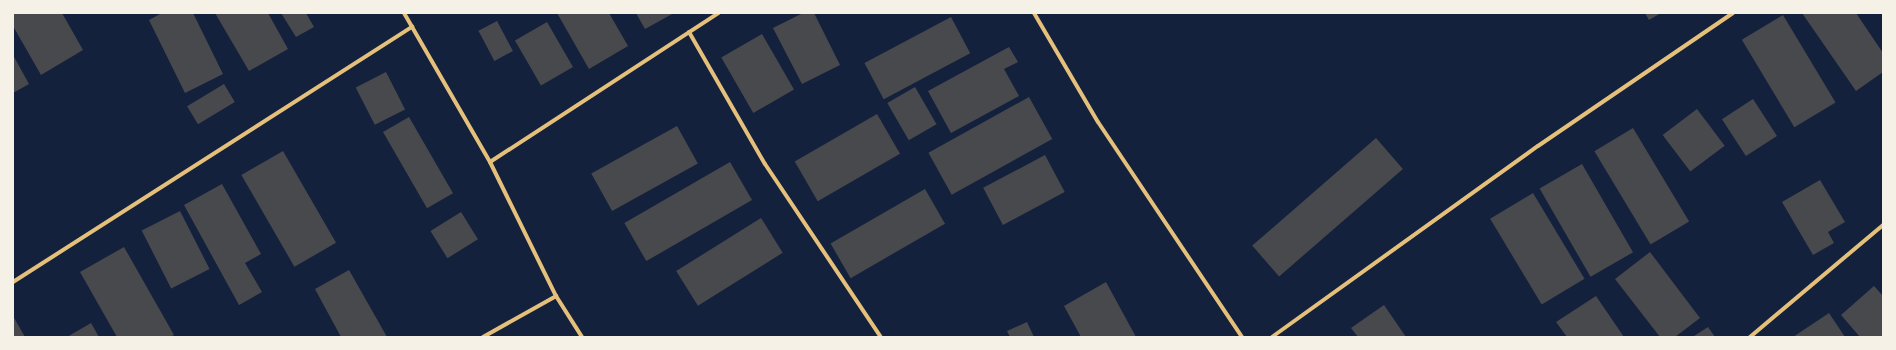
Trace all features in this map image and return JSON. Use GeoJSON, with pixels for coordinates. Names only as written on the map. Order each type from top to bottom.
{"type":"FeatureCollection","features":[{"type":"Feature","properties":{"kind":"street"},"geometry":{"type":"LineString","coordinates":[[404,13],[490,162],[556,296],[582,337]]}},
{"type":"Feature","properties":{"kind":"street"},"geometry":{"type":"LineString","coordinates":[[490,162],[719,13]]}},
{"type":"Feature","properties":{"kind":"street"},"geometry":{"type":"LineString","coordinates":[[1034,13],[1098,122],[1242,337]]}},
{"type":"Feature","properties":{"kind":"street"},"geometry":{"type":"LineString","coordinates":[[1272,337],[1538,146],[1733,13]]}},
{"type":"Feature","properties":{"kind":"street"},"geometry":{"type":"LineString","coordinates":[[13,282],[412,27]]}},
{"type":"Feature","properties":{"kind":"street"},"geometry":{"type":"LineString","coordinates":[[689,32],[765,164],[880,337]]}},
{"type":"Feature","properties":{"kind":"street"},"geometry":{"type":"LineString","coordinates":[[1750,337],[1883,225]]}},
{"type":"Feature","properties":{"kind":"street"},"geometry":{"type":"LineString","coordinates":[[483,337],[556,296]]}},
{"type":"Feature","properties":{"kind":"building"},"geometry":{"type":"Polygon","coordinates":[[[13,13],[62,13],[83,50],[41,75],[13,26],[13,13]]]}},
{"type":"Feature","properties":{"kind":"building"},"geometry":{"type":"Polygon","coordinates":[[[162,13],[193,13],[223,74],[185,93],[149,20],[162,13]]]}},
{"type":"Feature","properties":{"kind":"building"},"geometry":{"type":"Polygon","coordinates":[[[215,13],[268,13],[288,49],[249,71],[215,13]]]}},
{"type":"Feature","properties":{"kind":"building"},"geometry":{"type":"Polygon","coordinates":[[[281,13],[306,13],[314,27],[296,37],[281,13]]]}},
{"type":"Feature","properties":{"kind":"building"},"geometry":{"type":"Polygon","coordinates":[[[557,13],[609,13],[628,46],[589,69],[557,13]]]}},
{"type":"Feature","properties":{"kind":"building"},"geometry":{"type":"Polygon","coordinates":[[[636,13],[674,13],[645,29],[636,13]]]}},
{"type":"Feature","properties":{"kind":"building"},"geometry":{"type":"Polygon","coordinates":[[[803,13],[814,13],[840,65],[802,84],[773,28],[803,13]]]}},
{"type":"Feature","properties":{"kind":"building"},"geometry":{"type":"Polygon","coordinates":[[[1645,13],[1661,13],[1649,20],[1645,13]]]}},
{"type":"Feature","properties":{"kind":"building"},"geometry":{"type":"Polygon","coordinates":[[[1802,13],[1856,13],[1883,53],[1883,72],[1856,91],[1802,13]]]}},
{"type":"Feature","properties":{"kind":"building"},"geometry":{"type":"Polygon","coordinates":[[[1783,15],[1836,102],[1794,127],[1742,40],[1783,15]]]}},
{"type":"Feature","properties":{"kind":"building"},"geometry":{"type":"Polygon","coordinates":[[[951,17],[970,53],[884,99],[864,63],[951,17]]]}},
{"type":"Feature","properties":{"kind":"building"},"geometry":{"type":"Polygon","coordinates":[[[497,21],[513,51],[494,61],[478,31],[497,21]]]}},
{"type":"Feature","properties":{"kind":"building"},"geometry":{"type":"Polygon","coordinates":[[[547,22],[573,67],[541,86],[515,40],[547,22]]]}},
{"type":"Feature","properties":{"kind":"building"},"geometry":{"type":"Polygon","coordinates":[[[762,34],[794,89],[753,113],[721,58],[762,34]]]}},
{"type":"Feature","properties":{"kind":"building"},"geometry":{"type":"Polygon","coordinates":[[[1009,47],[1018,62],[1004,69],[1019,96],[951,133],[928,91],[1009,47]]]}},
{"type":"Feature","properties":{"kind":"building"},"geometry":{"type":"Polygon","coordinates":[[[13,55],[29,84],[13,93],[13,55]]]}},
{"type":"Feature","properties":{"kind":"building"},"geometry":{"type":"Polygon","coordinates":[[[386,72],[405,109],[375,125],[356,87],[386,72]]]}},
{"type":"Feature","properties":{"kind":"building"},"geometry":{"type":"Polygon","coordinates":[[[224,84],[235,102],[198,124],[187,106],[224,84]]]}},
{"type":"Feature","properties":{"kind":"building"},"geometry":{"type":"Polygon","coordinates":[[[915,87],[936,124],[909,140],[887,103],[915,87]]]}},
{"type":"Feature","properties":{"kind":"building"},"geometry":{"type":"Polygon","coordinates":[[[1029,97],[1052,139],[952,195],[928,153],[1029,97]]]}},
{"type":"Feature","properties":{"kind":"building"},"geometry":{"type":"Polygon","coordinates":[[[1753,99],[1777,136],[1746,156],[1722,119],[1753,99]]]}},
{"type":"Feature","properties":{"kind":"building"},"geometry":{"type":"Polygon","coordinates":[[[1697,109],[1725,146],[1690,172],[1663,135],[1697,109]]]}},
{"type":"Feature","properties":{"kind":"building"},"geometry":{"type":"Polygon","coordinates":[[[877,114],[900,154],[818,201],[795,162],[877,114]]]}},
{"type":"Feature","properties":{"kind":"building"},"geometry":{"type":"Polygon","coordinates":[[[409,117],[453,193],[427,208],[383,132],[409,117]]]}},
{"type":"Feature","properties":{"kind":"building"},"geometry":{"type":"Polygon","coordinates":[[[677,126],[698,164],[612,211],[591,174],[677,126]]]}},
{"type":"Feature","properties":{"kind":"building"},"geometry":{"type":"Polygon","coordinates":[[[1633,128],[1689,221],[1651,245],[1594,151],[1633,128]]]}},
{"type":"Feature","properties":{"kind":"building"},"geometry":{"type":"Polygon","coordinates":[[[1376,138],[1403,169],[1279,277],[1252,246],[1376,138]]]}},
{"type":"Feature","properties":{"kind":"building"},"geometry":{"type":"Polygon","coordinates":[[[283,151],[336,243],[294,267],[241,175],[283,151]]]}},
{"type":"Feature","properties":{"kind":"building"},"geometry":{"type":"Polygon","coordinates":[[[1045,155],[1065,192],[1003,225],[983,188],[1045,155]]]}},
{"type":"Feature","properties":{"kind":"building"},"geometry":{"type":"Polygon","coordinates":[[[730,162],[752,200],[646,261],[624,223],[730,162]]]}},
{"type":"Feature","properties":{"kind":"building"},"geometry":{"type":"Polygon","coordinates":[[[1582,164],[1633,252],[1591,277],[1540,188],[1582,164]]]}},
{"type":"Feature","properties":{"kind":"building"},"geometry":{"type":"Polygon","coordinates":[[[1820,180],[1845,222],[1828,232],[1834,243],[1813,255],[1782,202],[1820,180]]]}},
{"type":"Feature","properties":{"kind":"building"},"geometry":{"type":"Polygon","coordinates":[[[222,184],[261,254],[245,263],[262,292],[239,305],[184,205],[222,184]]]}},
{"type":"Feature","properties":{"kind":"building"},"geometry":{"type":"Polygon","coordinates":[[[925,189],[945,224],[851,278],[831,244],[925,189]]]}},
{"type":"Feature","properties":{"kind":"building"},"geometry":{"type":"Polygon","coordinates":[[[1533,193],[1585,279],[1542,304],[1490,219],[1533,193]]]}},
{"type":"Feature","properties":{"kind":"building"},"geometry":{"type":"Polygon","coordinates":[[[180,211],[210,269],[171,288],[142,231],[180,211]]]}},
{"type":"Feature","properties":{"kind":"building"},"geometry":{"type":"Polygon","coordinates":[[[461,212],[478,239],[447,258],[430,231],[461,212]]]}},
{"type":"Feature","properties":{"kind":"building"},"geometry":{"type":"Polygon","coordinates":[[[761,218],[783,253],[698,306],[676,271],[761,218]]]}},
{"type":"Feature","properties":{"kind":"building"},"geometry":{"type":"Polygon","coordinates":[[[124,247],[174,335],[170,337],[117,337],[80,272],[124,247]]]}},
{"type":"Feature","properties":{"kind":"building"},"geometry":{"type":"Polygon","coordinates":[[[1650,252],[1700,318],[1675,337],[1660,337],[1615,279],[1650,252]]]}},
{"type":"Feature","properties":{"kind":"building"},"geometry":{"type":"Polygon","coordinates":[[[349,270],[387,337],[341,337],[315,289],[349,270]]]}},
{"type":"Feature","properties":{"kind":"building"},"geometry":{"type":"Polygon","coordinates":[[[1106,282],[1136,337],[1081,337],[1064,306],[1106,282]]]}},
{"type":"Feature","properties":{"kind":"building"},"geometry":{"type":"Polygon","coordinates":[[[1874,286],[1883,296],[1883,337],[1860,337],[1841,315],[1874,286]]]}},
{"type":"Feature","properties":{"kind":"building"},"geometry":{"type":"Polygon","coordinates":[[[1596,296],[1624,337],[1567,337],[1556,322],[1596,296]]]}},
{"type":"Feature","properties":{"kind":"building"},"geometry":{"type":"Polygon","coordinates":[[[1384,305],[1406,337],[1358,337],[1351,328],[1384,305]]]}},
{"type":"Feature","properties":{"kind":"building"},"geometry":{"type":"Polygon","coordinates":[[[1829,313],[1845,337],[1793,337],[1829,313]]]}},
{"type":"Feature","properties":{"kind":"building"},"geometry":{"type":"Polygon","coordinates":[[[13,316],[25,337],[13,337],[13,316]]]}},
{"type":"Feature","properties":{"kind":"building"},"geometry":{"type":"Polygon","coordinates":[[[1027,322],[1034,337],[1010,337],[1007,331],[1027,322]]]}},
{"type":"Feature","properties":{"kind":"building"},"geometry":{"type":"Polygon","coordinates":[[[91,323],[99,337],[67,337],[91,323]]]}},
{"type":"Feature","properties":{"kind":"building"},"geometry":{"type":"Polygon","coordinates":[[[1708,327],[1715,337],[1694,336],[1708,327]]]}}]}
